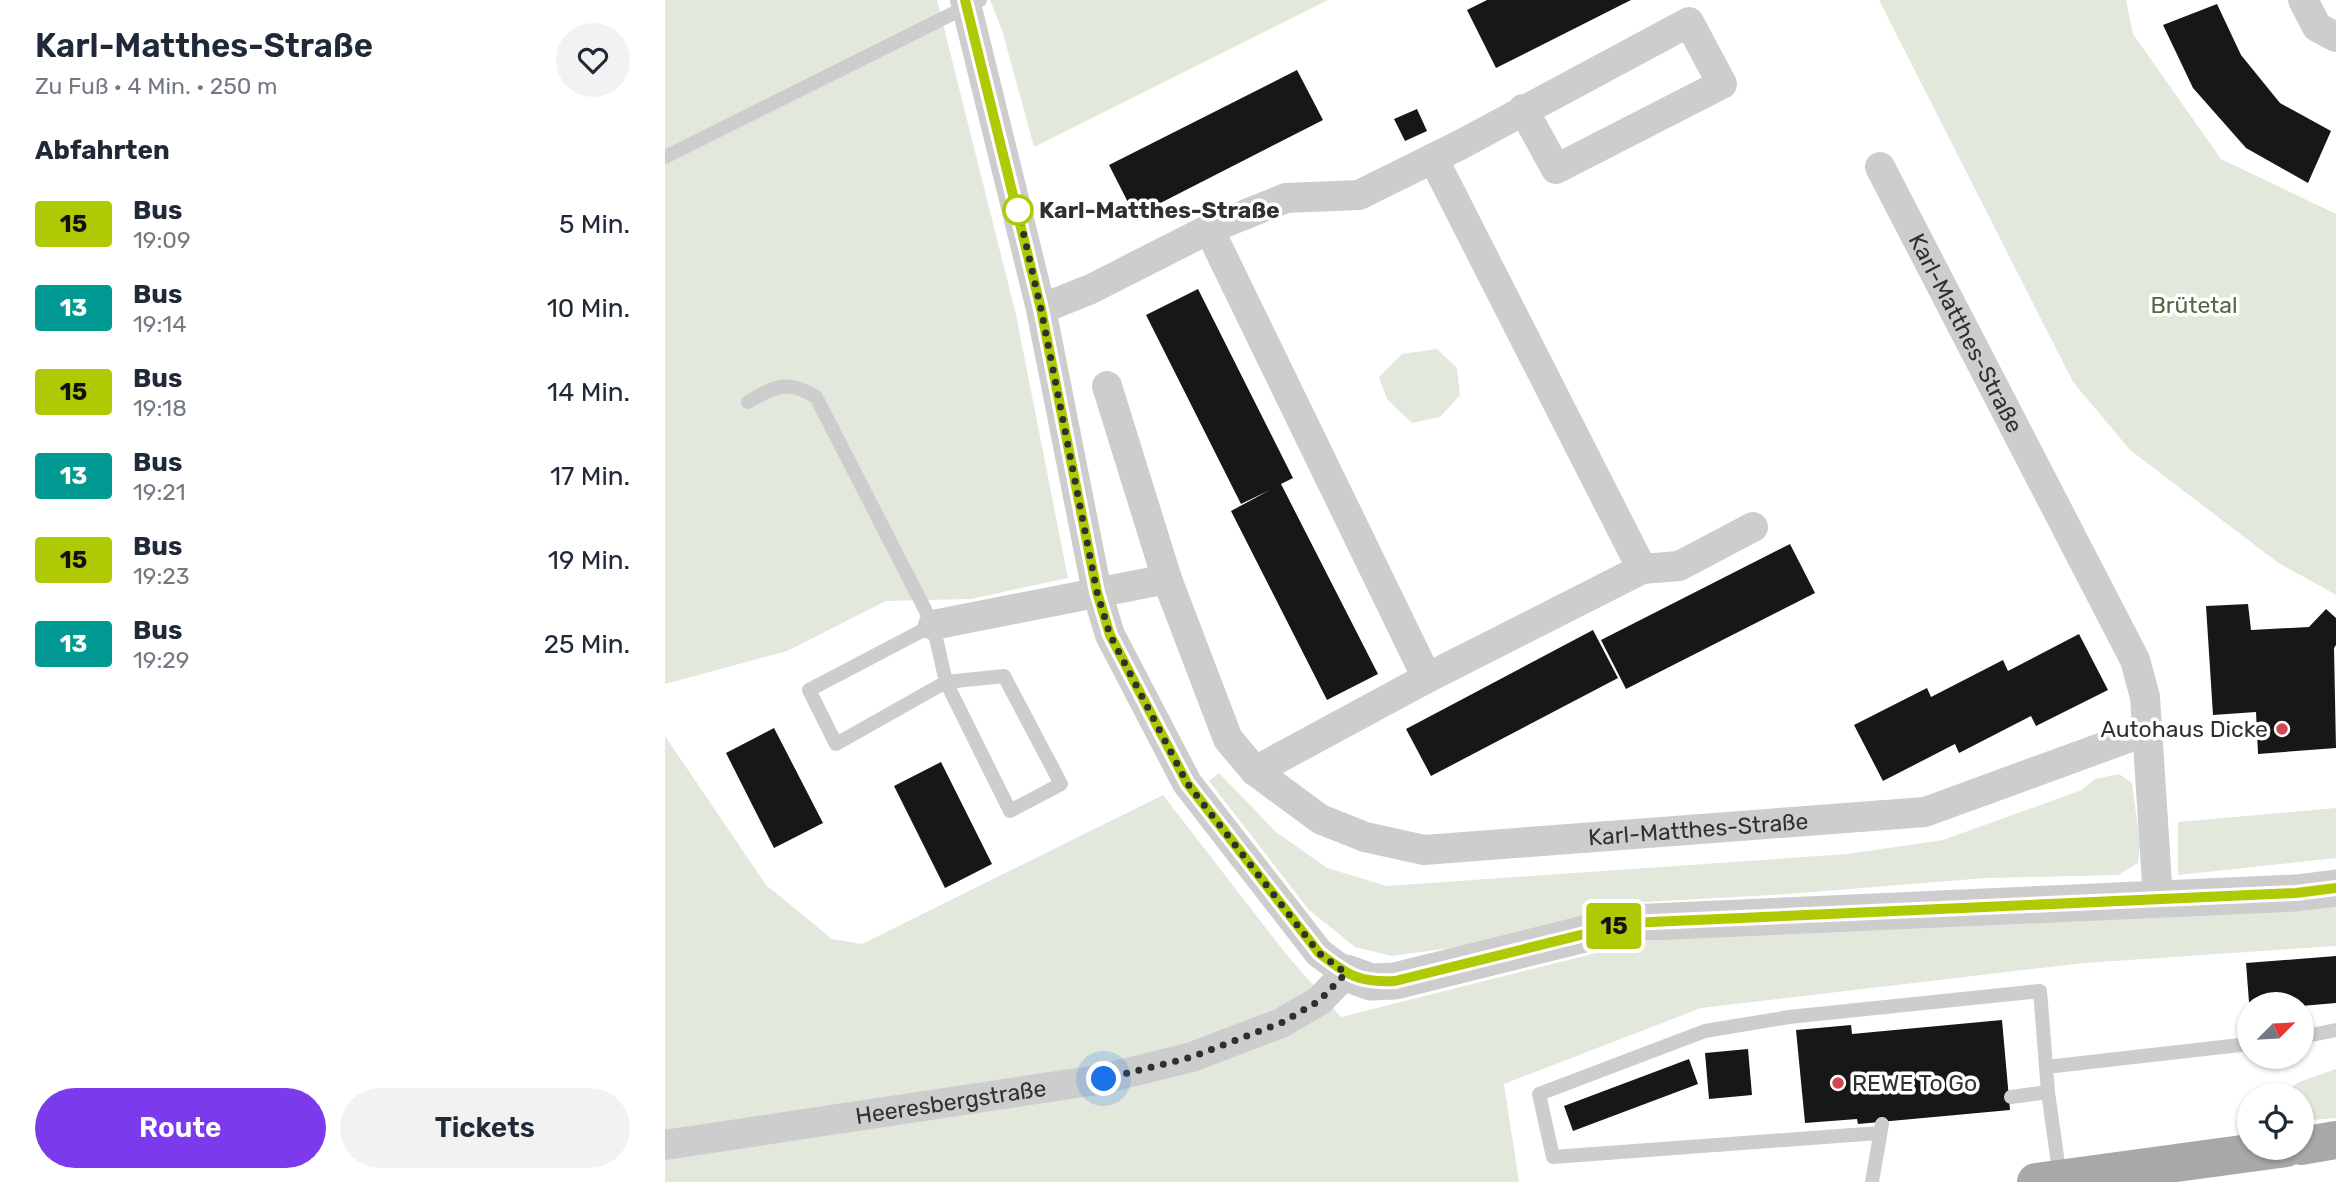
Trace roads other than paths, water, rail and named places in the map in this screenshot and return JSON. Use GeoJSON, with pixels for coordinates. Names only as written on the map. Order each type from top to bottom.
{"type":"FeatureCollection","features":[{"type":"Feature","properties":{"kind":"main road"},"geometry":{"type":"LineString","coordinates":[[2314,1144],[2336,1140]]}},
{"type":"Feature","properties":{"kind":"main road"},"geometry":{"type":"LineString","coordinates":[[2048,1181],[2237,1155]]}},
{"type":"Feature","properties":{"kind":"street"},"geometry":{"type":"LineString","coordinates":[[2303,0],[2317,27],[2336,37]]}},
{"type":"Feature","properties":{"kind":"street"},"geometry":{"type":"LineString","coordinates":[[971,2],[1041,309],[1097,592],[1110,635],[1187,783],[1319,953],[1346,973],[1370,982],[1395,981],[1629,923],[2296,893],[2336,888]]}},
{"type":"Feature","properties":{"kind":"street"},"geometry":{"type":"LineString","coordinates":[[1041,309],[1091,289],[1209,229],[1286,198],[1359,195],[1433,158],[1523,109],[1689,22],[1722,84],[1556,169],[1523,109]]}},
{"type":"Feature","properties":{"kind":"street"},"geometry":{"type":"LineString","coordinates":[[1433,158],[1642,569]]}},
{"type":"Feature","properties":{"kind":"street","name":"Karl-Matthes-Straße"},"geometry":{"type":"LineString","coordinates":[[1880,167],[2135,660],[2145,697],[2158,899]]}},
{"type":"Feature","properties":{"kind":"street"},"geometry":{"type":"LineString","coordinates":[[1209,229],[1427,678]]}},
{"type":"Feature","properties":{"kind":"street","name":"Karl-Matthes-Straße"},"geometry":{"type":"LineString","coordinates":[[1107,386],[1167,579],[1228,740],[1255,771],[1320,819],[1365,837],[1424,850],[1925,812],[2147,732]]}},
{"type":"Feature","properties":{"kind":"street"},"geometry":{"type":"LineString","coordinates":[[1255,771],[1427,678],[1642,569],[1679,566],[1753,527]]}},
{"type":"Feature","properties":{"kind":"street"},"geometry":{"type":"LineString","coordinates":[[933,625],[1167,579]]}},
{"type":"Feature","properties":{"kind":"street","name":"Heeresbergstraße"},"geometry":{"type":"LineString","coordinates":[[665,1145],[1104,1079],[1192,1057],[1281,1023],[1319,1001],[1346,973]]}},
{"type":"Feature","properties":{"kind":"lane"},"geometry":{"type":"LineString","coordinates":[[665,158],[971,2]]}},
{"type":"Feature","properties":{"kind":"lane"},"geometry":{"type":"LineString","coordinates":[[748,402],[783,385],[800,387],[816,397],[933,625],[946,682],[1010,811],[1061,785],[1004,676],[946,682],[836,744],[809,690],[933,625]]}},
{"type":"Feature","properties":{"kind":"lane"},"geometry":{"type":"LineString","coordinates":[[1872,1182],[1880,1128],[1553,1157],[1539,1094],[1705,1031],[1789,1017],[2040,991],[2048,1092],[2048,1181]]}},
{"type":"Feature","properties":{"kind":"lane"},"geometry":{"type":"LineString","coordinates":[[2314,1034],[2336,1030]]}},
{"type":"Feature","properties":{"kind":"lane"},"geometry":{"type":"LineString","coordinates":[[2046,1067],[2237,1045]]}},
{"type":"Feature","properties":{"kind":"lane"},"geometry":{"type":"LineString","coordinates":[[2011,1097],[2048,1092]]}},
{"type":"Feature","properties":{"kind":"place","name":"Karl-Matthes-Straße"},"geometry":{"type":"Point","coordinates":[1018,210]}},
{"type":"Feature","properties":{"kind":"place","name":"Autohaus Dicke"},"geometry":{"type":"Point","coordinates":[2282,729]}},
{"type":"Feature","properties":{"kind":"place","name":"REWE To Go"},"geometry":{"type":"Point","coordinates":[1838,1083]}},
{"type":"Feature","properties":{"kind":"park label","name":"Brütetal"},"geometry":{"type":"Point","coordinates":[2194,305]}}]}
